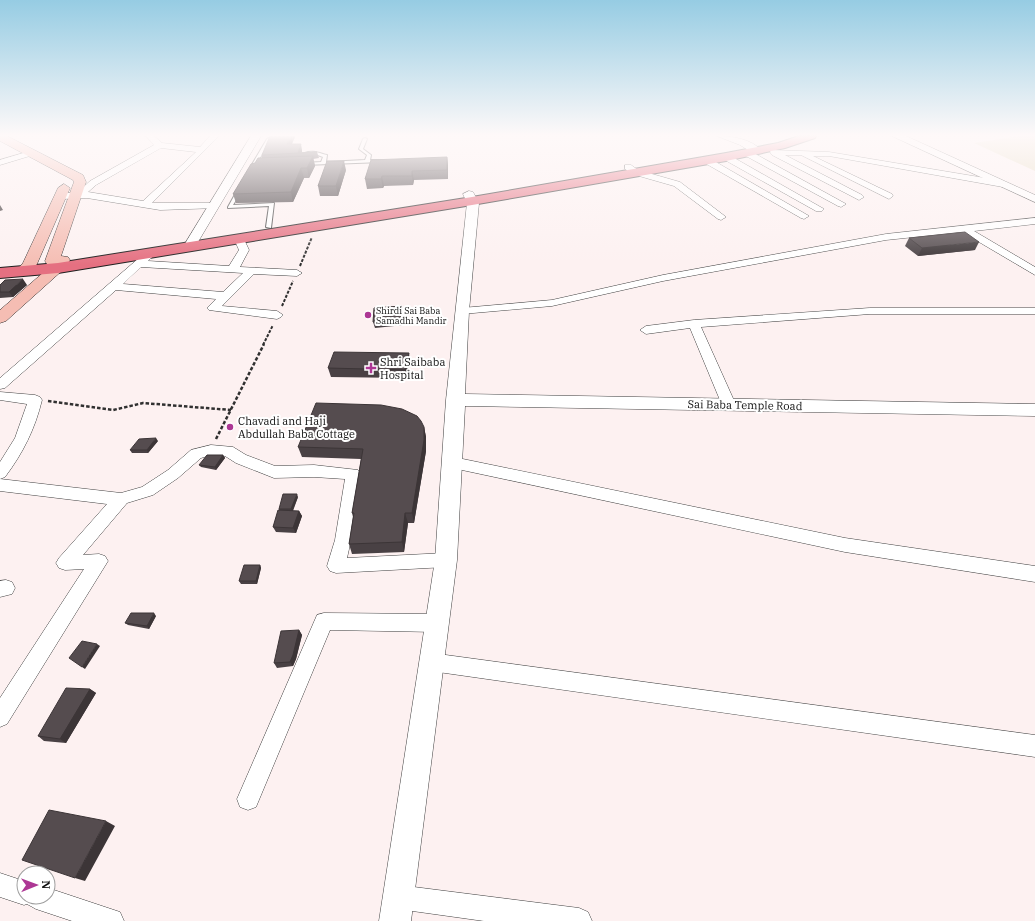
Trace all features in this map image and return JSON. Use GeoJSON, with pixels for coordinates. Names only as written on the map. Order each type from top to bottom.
{"type":"FeatureCollection","features":[{"type":"Feature","properties":{"kind":"highway"},"geometry":{"type":"LineString","coordinates":[[0,273],[58,263],[192,243],[239,238],[313,226],[576,179]]}},
{"type":"Feature","properties":{"kind":"highway"},"geometry":{"type":"LineString","coordinates":[[58,263],[150,253],[269,227],[471,198]]}},
{"type":"Feature","properties":{"kind":"highway"},"geometry":{"type":"LineString","coordinates":[[0,267],[27,268]]}},
{"type":"Feature","properties":{"kind":"main road"},"geometry":{"type":"LineString","coordinates":[[27,268],[66,184],[63,179]]}},
{"type":"Feature","properties":{"kind":"main road"},"geometry":{"type":"LineString","coordinates":[[0,318],[58,263],[67,218],[78,194],[80,179]]}},
{"type":"Feature","properties":{"kind":"main road"},"geometry":{"type":"LineString","coordinates":[[50,220],[67,218]]}},
{"type":"Feature","properties":{"kind":"street"},"geometry":{"type":"LineString","coordinates":[[78,194],[99,179]]}},
{"type":"Feature","properties":{"kind":"street"},"geometry":{"type":"LineString","coordinates":[[144,205],[171,179]]}},
{"type":"Feature","properties":{"kind":"street"},"geometry":{"type":"LineString","coordinates":[[192,243],[214,206],[233,179]]}},
{"type":"Feature","properties":{"kind":"street"},"geometry":{"type":"LineString","coordinates":[[662,179],[677,184],[721,217]]}},
{"type":"Feature","properties":{"kind":"street"},"geometry":{"type":"LineString","coordinates":[[739,179],[804,216]]}},
{"type":"Feature","properties":{"kind":"street"},"geometry":{"type":"LineString","coordinates":[[765,179],[819,209]]}},
{"type":"Feature","properties":{"kind":"street"},"geometry":{"type":"LineString","coordinates":[[803,179],[841,204]]}},
{"type":"Feature","properties":{"kind":"street"},"geometry":{"type":"LineString","coordinates":[[821,179],[859,197]]}},
{"type":"Feature","properties":{"kind":"street"},"geometry":{"type":"LineString","coordinates":[[854,179],[889,196]]}},
{"type":"Feature","properties":{"kind":"street"},"geometry":{"type":"LineString","coordinates":[[974,179],[1003,184]]}},
{"type":"Feature","properties":{"kind":"street"},"geometry":{"type":"LineString","coordinates":[[992,179],[1035,199]]}},
{"type":"Feature","properties":{"kind":"street"},"geometry":{"type":"LineString","coordinates":[[61,196],[78,194],[160,207],[214,206]]}},
{"type":"Feature","properties":{"kind":"street"},"geometry":{"type":"LineString","coordinates":[[471,198],[474,203],[462,307],[446,560],[397,909],[579,921]]}},
{"type":"Feature","properties":{"kind":"street"},"geometry":{"type":"LineString","coordinates":[[462,307],[552,303],[663,278],[886,237],[1035,214]]}},
{"type":"Feature","properties":{"kind":"street"},"geometry":{"type":"LineString","coordinates":[[964,226],[1035,221]]}},
{"type":"Feature","properties":{"kind":"street"},"geometry":{"type":"LineString","coordinates":[[964,226],[1035,263]]}},
{"type":"Feature","properties":{"kind":"street"},"geometry":{"type":"LineString","coordinates":[[964,226],[1035,272]]}},
{"type":"Feature","properties":{"kind":"street"},"geometry":{"type":"LineString","coordinates":[[233,269],[244,250],[239,238]]}},
{"type":"Feature","properties":{"kind":"street"},"geometry":{"type":"LineString","coordinates":[[0,385],[150,253]]}},
{"type":"Feature","properties":{"kind":"street"},"geometry":{"type":"LineString","coordinates":[[138,264],[297,273]]}},
{"type":"Feature","properties":{"kind":"street"},"geometry":{"type":"LineString","coordinates":[[252,270],[213,308],[277,315]]}},
{"type":"Feature","properties":{"kind":"street"},"geometry":{"type":"LineString","coordinates":[[113,286],[226,296]]}},
{"type":"Feature","properties":{"kind":"street"},"geometry":{"type":"LineString","coordinates":[[646,330],[694,324],[870,311],[1035,310]]}},
{"type":"Feature","properties":{"kind":"street"},"geometry":{"type":"LineString","coordinates":[[694,324],[729,405]]}},
{"type":"Feature","properties":{"kind":"street"},"geometry":{"type":"LineString","coordinates":[[0,396],[35,400],[25,435],[14,455],[0,473]]}},
{"type":"Feature","properties":{"kind":"street","name":"Sai Baba Temple Road"},"geometry":{"type":"LineString","coordinates":[[455,400],[1035,410]]}},
{"type":"Feature","properties":{"kind":"street"},"geometry":{"type":"LineString","coordinates":[[0,485],[121,499],[147,491],[173,474],[196,454],[211,450],[228,451],[241,459],[274,472],[314,471],[353,474],[343,540],[336,566],[446,560]]}},
{"type":"Feature","properties":{"kind":"street"},"geometry":{"type":"LineString","coordinates":[[453,463],[845,545],[1035,574]]}},
{"type":"Feature","properties":{"kind":"street"},"geometry":{"type":"LineString","coordinates":[[0,717],[99,561],[65,563],[121,499]]}},
{"type":"Feature","properties":{"kind":"street"},"geometry":{"type":"LineString","coordinates":[[248,799],[324,621],[437,623]]}},
{"type":"Feature","properties":{"kind":"street"},"geometry":{"type":"LineString","coordinates":[[431,662],[1035,746]]}},
{"type":"Feature","properties":{"kind":"street"},"geometry":{"type":"LineString","coordinates":[[0,885],[16,890]]}},
{"type":"Feature","properties":{"kind":"street"},"geometry":{"type":"LineString","coordinates":[[56,903],[110,921]]}},
{"type":"Feature","properties":{"kind":"lane"},"geometry":{"type":"LineString","coordinates":[[244,183],[230,207],[272,204],[269,227]]}},
{"type":"Feature","properties":{"kind":"path"},"geometry":{"type":"LineString","coordinates":[[211,450],[297,273],[314,232],[313,226]]}},
{"type":"Feature","properties":{"kind":"path"},"geometry":{"type":"LineString","coordinates":[[35,400],[113,410],[143,403],[231,410]]}},
{"type":"Feature","properties":{"kind":"building"},"geometry":{"type":"Polygon","coordinates":[[[242,179],[296,179],[291,192],[233,194],[242,179]]]}},
{"type":"Feature","properties":{"kind":"building"},"geometry":{"type":"Polygon","coordinates":[[[321,179],[338,179],[336,186],[318,186],[321,179]]]}},
{"type":"Feature","properties":{"kind":"building"},"geometry":{"type":"Polygon","coordinates":[[[965,232],[979,242],[922,248],[909,238],[965,232]]]}},
{"type":"Feature","properties":{"kind":"building"},"geometry":{"type":"Polygon","coordinates":[[[23,279],[9,292],[0,292],[0,285],[5,280],[23,279]]]}},
{"type":"Feature","properties":{"kind":"building"},"geometry":{"type":"Polygon","coordinates":[[[402,306],[403,320],[373,322],[374,308],[402,306]]]}},
{"type":"Feature","properties":{"kind":"building"},"geometry":{"type":"Polygon","coordinates":[[[334,352],[409,353],[405,370],[328,368],[334,352]]]}},
{"type":"Feature","properties":{"kind":"building"},"geometry":{"type":"Polygon","coordinates":[[[316,403],[381,405],[402,409],[417,416],[421,421],[424,427],[424,440],[412,513],[405,513],[402,542],[349,544],[354,513],[352,513],[363,449],[298,447],[316,403]]]}},
{"type":"Feature","properties":{"kind":"building"},"geometry":{"type":"Polygon","coordinates":[[[156,438],[147,450],[130,450],[139,439],[156,438]]]}},
{"type":"Feature","properties":{"kind":"building"},"geometry":{"type":"Polygon","coordinates":[[[207,455],[223,455],[215,467],[199,465],[207,455]]]}},
{"type":"Feature","properties":{"kind":"building"},"geometry":{"type":"Polygon","coordinates":[[[283,494],[297,494],[291,509],[279,509],[283,494]]]}},
{"type":"Feature","properties":{"kind":"building"},"geometry":{"type":"Polygon","coordinates":[[[278,510],[299,511],[293,528],[273,527],[278,510]]]}},
{"type":"Feature","properties":{"kind":"building"},"geometry":{"type":"Polygon","coordinates":[[[244,565],[260,565],[256,581],[239,581],[244,565]]]}},
{"type":"Feature","properties":{"kind":"building"},"geometry":{"type":"Polygon","coordinates":[[[131,613],[154,613],[147,626],[125,623],[131,613]]]}},
{"type":"Feature","properties":{"kind":"building"},"geometry":{"type":"Polygon","coordinates":[[[299,630],[290,662],[274,663],[281,631],[299,630]]]}},
{"type":"Feature","properties":{"kind":"building"},"geometry":{"type":"Polygon","coordinates":[[[82,641],[97,644],[82,667],[69,658],[82,641]]]}},
{"type":"Feature","properties":{"kind":"building"},"geometry":{"type":"Polygon","coordinates":[[[66,688],[90,689],[60,739],[38,736],[66,688]]]}},
{"type":"Feature","properties":{"kind":"building"},"geometry":{"type":"Polygon","coordinates":[[[49,810],[106,821],[75,878],[56,872],[56,865],[37,865],[22,860],[49,810]]]}},
{"type":"Feature","properties":{"kind":"place","name":"Shirdi Sai Baba Samadhi Mandir"},"geometry":{"type":"Point","coordinates":[368,315]}},
{"type":"Feature","properties":{"kind":"place","name":"Shri Saibaba Hospital"},"geometry":{"type":"Point","coordinates":[371,368]}},
{"type":"Feature","properties":{"kind":"place","name":"Chavadi and Haji Abdullah Baba Cottage"},"geometry":{"type":"Point","coordinates":[230,427]}}]}
